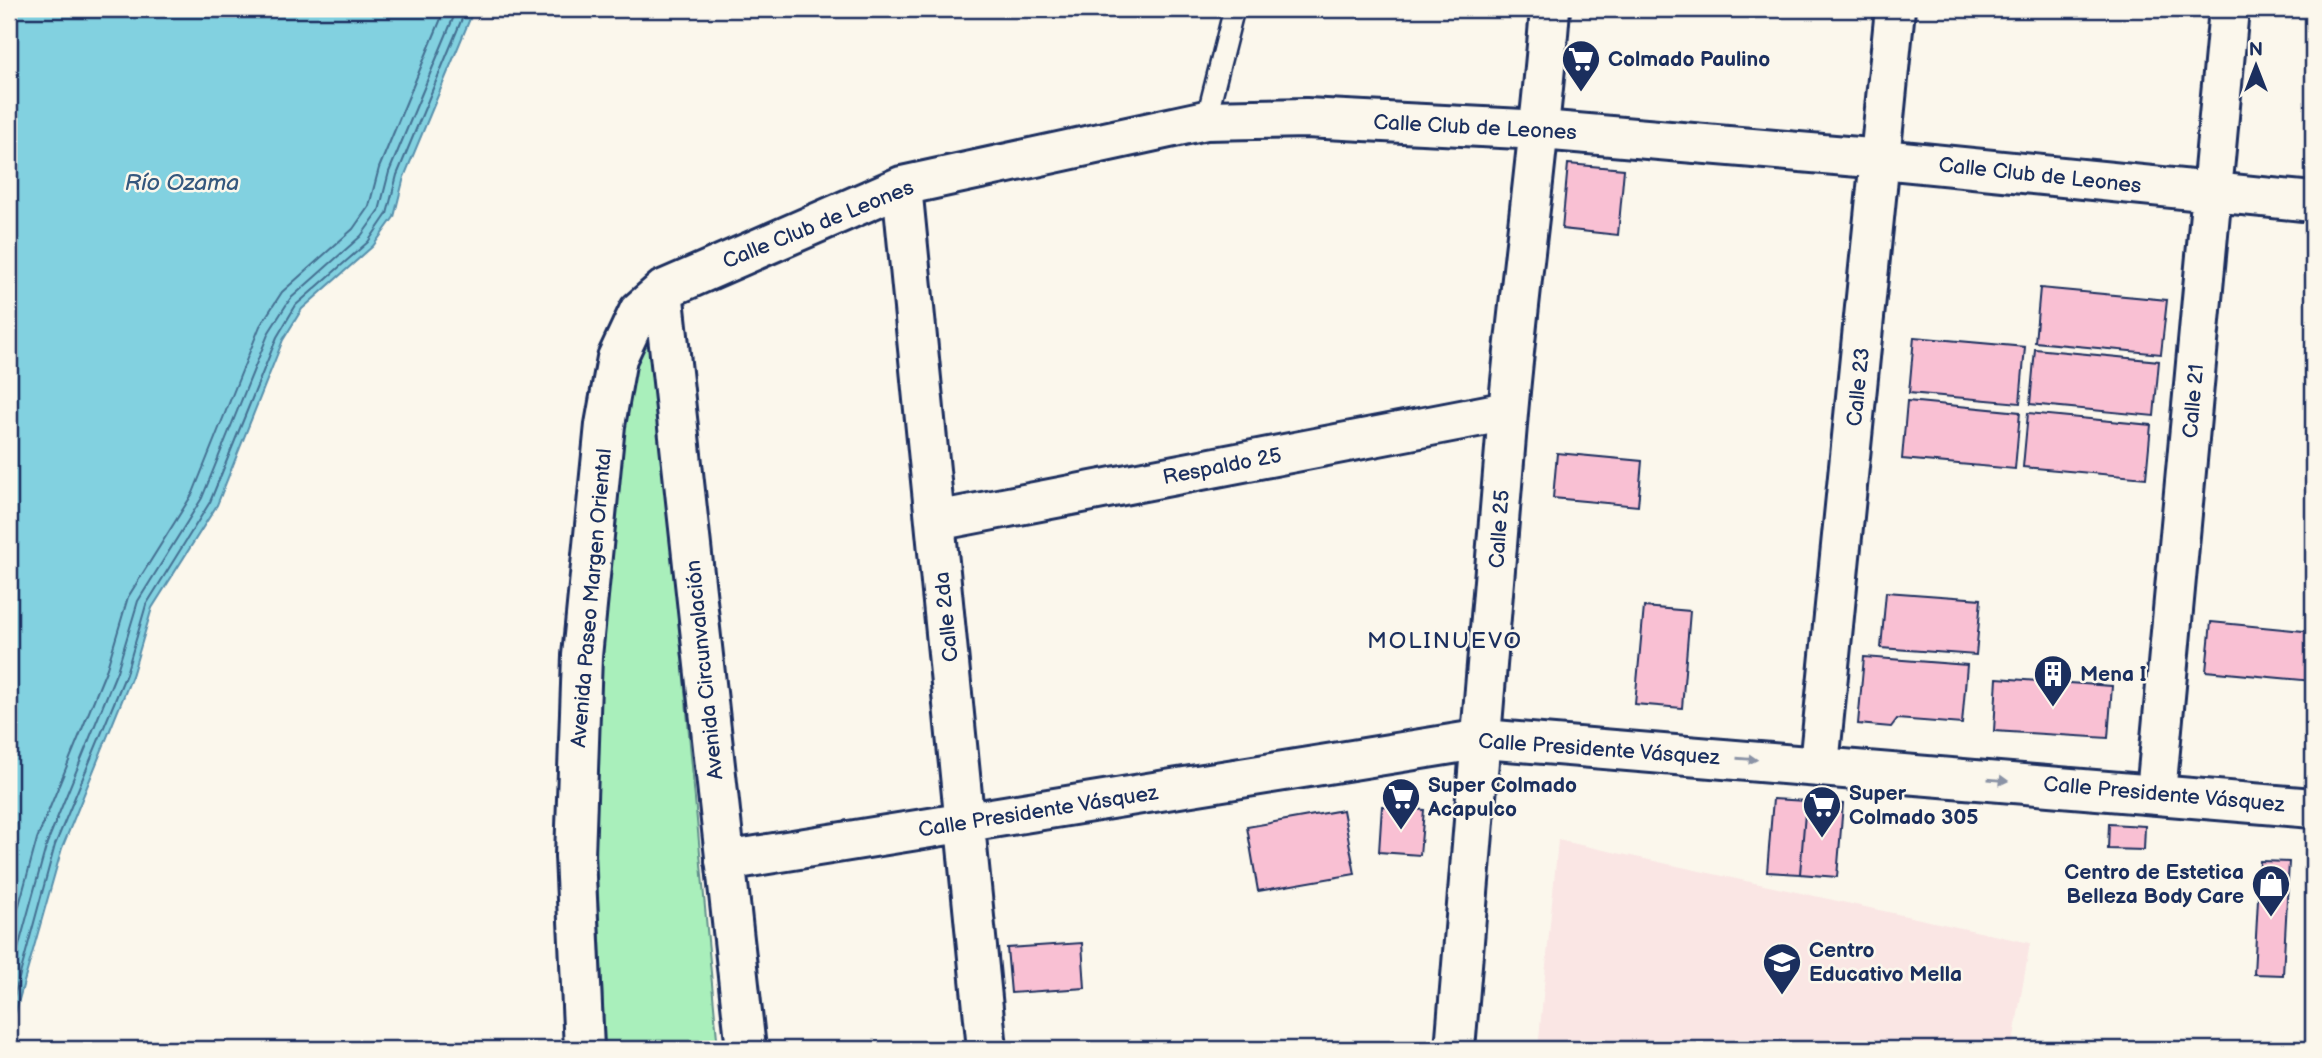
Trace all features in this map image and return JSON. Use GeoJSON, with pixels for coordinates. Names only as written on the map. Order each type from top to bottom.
{"type":"FeatureCollection","features":[{"type":"Feature","properties":{"kind":"street","name":"Calle 25"},"geometry":{"type":"LineString","coordinates":[[1455,1049],[1483,739],[1508,411],[1541,130],[1550,9]]}},
{"type":"Feature","properties":{"kind":"street","name":"Calle 23"},"geometry":{"type":"LineString","coordinates":[[1819,765],[1895,9]]}},
{"type":"Feature","properties":{"kind":"street","name":"Calle 21"},"geometry":{"type":"LineString","coordinates":[[2156,793],[2229,9]]}},
{"type":"Feature","properties":{"kind":"street","name":"Calle Club de Leones"},"geometry":{"type":"LineString","coordinates":[[663,290],[902,186],[1206,120],[1306,118],[1541,130],[1882,159],[2313,201]]}},
{"type":"Feature","properties":{"kind":"street","name":"Calle 2da"},"geometry":{"type":"LineString","coordinates":[[902,186],[987,1049]]}},
{"type":"Feature","properties":{"kind":"street","name":"Avenida Circunvalación"},"geometry":{"type":"LineString","coordinates":[[663,290],[746,1049]]}},
{"type":"Feature","properties":{"kind":"street","name":"Avenida Paseo Margen Oriental"},"geometry":{"type":"LineString","coordinates":[[584,1049],[575,830],[582,656],[605,425],[617,358],[639,311],[663,290]]}},
{"type":"Feature","properties":{"kind":"street","name":"Respaldo 25"},"geometry":{"type":"LineString","coordinates":[[936,521],[1508,411]]}},
{"type":"Feature","properties":{"kind":"street","name":"Calle Presidente Vásquez"},"geometry":{"type":"LineString","coordinates":[[725,861],[1483,739],[2313,808]]}},
{"type":"Feature","properties":{"kind":"lane"},"geometry":{"type":"LineString","coordinates":[[1206,120],[1234,9]]}},
{"type":"Feature","properties":{"kind":"shaded area","name":"Centro Educativo Mella"},"geometry":{"type":"Polygon","coordinates":[[[1558,840],[2030,943],[2012,1049],[1538,1049],[1558,840]]]}},
{"type":"Feature","properties":{"kind":"green space"},"geometry":{"type":"Polygon","coordinates":[[[652,331],[718,1049],[605,1049],[592,760],[631,368],[652,331]]]}},
{"type":"Feature","properties":{"kind":"water","name":"Río Ozama"},"geometry":{"type":"Polygon","coordinates":[[[9,9],[474,9],[404,177],[394,217],[373,246],[302,309],[283,340],[217,505],[152,608],[132,676],[62,848],[9,1035],[9,9]]]}},
{"type":"Feature","properties":{"kind":"building"},"geometry":{"type":"Polygon","coordinates":[[[1568,164],[1624,169],[1618,235],[1562,229],[1568,164]]]}},
{"type":"Feature","properties":{"kind":"building"},"geometry":{"type":"Polygon","coordinates":[[[2040,288],[2167,300],[2161,354],[2035,342],[2040,288]]]}},
{"type":"Feature","properties":{"kind":"building"},"geometry":{"type":"Polygon","coordinates":[[[1914,337],[2025,347],[2020,403],[1909,393],[1914,337]]]}},
{"type":"Feature","properties":{"kind":"building"},"geometry":{"type":"Polygon","coordinates":[[[2035,349],[2159,361],[2154,416],[2030,404],[2035,349]]]}},
{"type":"Feature","properties":{"kind":"building"},"geometry":{"type":"Polygon","coordinates":[[[1907,401],[2020,412],[2015,469],[1902,459],[1907,401]]]}},
{"type":"Feature","properties":{"kind":"building"},"geometry":{"type":"Polygon","coordinates":[[[2028,413],[2151,425],[2146,478],[2023,467],[2028,413]]]}},
{"type":"Feature","properties":{"kind":"building"},"geometry":{"type":"Polygon","coordinates":[[[1557,453],[1642,461],[1638,506],[1553,498],[1557,453]]]}},
{"type":"Feature","properties":{"kind":"building"},"geometry":{"type":"Polygon","coordinates":[[[1886,592],[1981,599],[1976,655],[1881,648],[1886,592]]]}},
{"type":"Feature","properties":{"kind":"building"},"geometry":{"type":"Polygon","coordinates":[[[1644,607],[1690,611],[1682,708],[1635,704],[1644,607]]]}},
{"type":"Feature","properties":{"kind":"building"},"geometry":{"type":"Polygon","coordinates":[[[2211,622],[2313,632],[2313,681],[2206,671],[2211,622]]]}},
{"type":"Feature","properties":{"kind":"building"},"geometry":{"type":"Polygon","coordinates":[[[1864,657],[1967,665],[1962,724],[1897,719],[1891,727],[1858,724],[1864,657]]]}},
{"type":"Feature","properties":{"kind":"building","name":"Mena I"},"geometry":{"type":"Polygon","coordinates":[[[1997,678],[2112,686],[2108,738],[1994,731],[1997,678]]]}},
{"type":"Feature","properties":{"kind":"building"},"geometry":{"type":"Polygon","coordinates":[[[1773,799],[1806,801],[1800,874],[1767,872],[1773,799]]]}},
{"type":"Feature","properties":{"kind":"building","name":"Super Colmado 305"},"geometry":{"type":"Polygon","coordinates":[[[1806,801],[1843,804],[1837,877],[1800,874],[1806,801]]]}},
{"type":"Feature","properties":{"kind":"building","name":"Super Colmado Acapulco"},"geometry":{"type":"Polygon","coordinates":[[[1382,806],[1424,810],[1420,855],[1379,852],[1382,806]]]}},
{"type":"Feature","properties":{"kind":"building"},"geometry":{"type":"Polygon","coordinates":[[[1343,810],[1355,874],[1258,891],[1247,827],[1343,810]]]}},
{"type":"Feature","properties":{"kind":"building"},"geometry":{"type":"Polygon","coordinates":[[[2109,824],[2145,826],[2144,850],[2108,849],[2109,824]]]}},
{"type":"Feature","properties":{"kind":"building","name":"Centro de Estetica Belleza Body Care"},"geometry":{"type":"Polygon","coordinates":[[[2260,861],[2289,862],[2283,975],[2254,974],[2260,861]]]}},
{"type":"Feature","properties":{"kind":"building"},"geometry":{"type":"Polygon","coordinates":[[[1082,943],[1085,988],[1011,993],[1007,948],[1082,943]]]}},
{"type":"Feature","properties":{"kind":"place","name":"Colmado Paulino"},"geometry":{"type":"Point","coordinates":[1581,93]}},
{"type":"Feature","properties":{"kind":"place","name":"Mena I"},"geometry":{"type":"Point","coordinates":[2053,708]}},
{"type":"Feature","properties":{"kind":"place","name":"Super Colmado Acapulco"},"geometry":{"type":"Point","coordinates":[1401,831]}},
{"type":"Feature","properties":{"kind":"place","name":"Super Colmado 305"},"geometry":{"type":"Point","coordinates":[1822,839]}},
{"type":"Feature","properties":{"kind":"place","name":"Centro de Estetica Belleza Body Care"},"geometry":{"type":"Point","coordinates":[2271,918]}},
{"type":"Feature","properties":{"kind":"place","name":"Centro Educativo Mella"},"geometry":{"type":"Point","coordinates":[1782,996]}},
{"type":"Feature","properties":{"kind":"district","name":"MOLINUEVO"},"geometry":{"type":"Point","coordinates":[1445,640]}}]}
